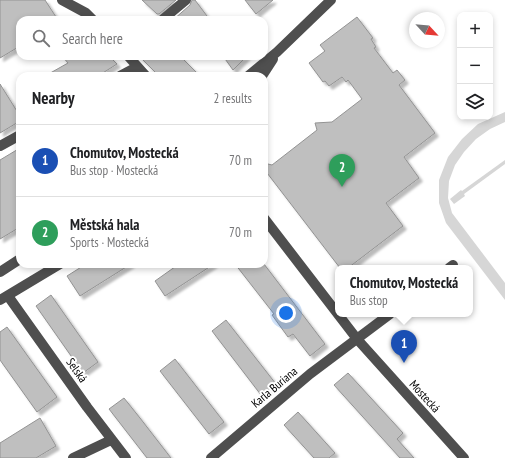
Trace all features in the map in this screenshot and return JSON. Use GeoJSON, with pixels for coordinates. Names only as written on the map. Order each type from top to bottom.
{"type":"FeatureCollection","features":[{"type":"Feature","properties":{"kind":"street"},"geometry":{"type":"LineString","coordinates":[[62,0],[89,16]]}},
{"type":"Feature","properties":{"kind":"street"},"geometry":{"type":"LineString","coordinates":[[167,16],[186,0]]}},
{"type":"Feature","properties":{"kind":"street"},"geometry":{"type":"LineString","coordinates":[[268,59],[331,0]]}},
{"type":"Feature","properties":{"kind":"street"},"geometry":{"type":"LineString","coordinates":[[264,72],[277,52]]}},
{"type":"Feature","properties":{"kind":"street"},"geometry":{"type":"LineString","coordinates":[[132,60],[142,72]]}},
{"type":"Feature","properties":{"kind":"street"},"geometry":{"type":"LineString","coordinates":[[253,72],[267,60]]}},
{"type":"Feature","properties":{"kind":"street"},"geometry":{"type":"LineString","coordinates":[[127,72],[137,66]]}},
{"type":"Feature","properties":{"kind":"street"},"geometry":{"type":"LineString","coordinates":[[0,146],[16,136]]}},
{"type":"Feature","properties":{"kind":"street","name":"Mostecká"},"geometry":{"type":"LineString","coordinates":[[268,223],[335,310]]}},
{"type":"Feature","properties":{"kind":"street"},"geometry":{"type":"LineString","coordinates":[[0,272],[16,262]]}},
{"type":"Feature","properties":{"kind":"street"},"geometry":{"type":"LineString","coordinates":[[4,298],[53,268]]}},
{"type":"Feature","properties":{"kind":"street","name":"Selská"},"geometry":{"type":"LineString","coordinates":[[4,298],[126,458]]}},
{"type":"Feature","properties":{"kind":"street","name":"Mostecká"},"geometry":{"type":"LineString","coordinates":[[340,317],[357,339],[464,458]]}},
{"type":"Feature","properties":{"kind":"street","name":"Karla Buriana"},"geometry":{"type":"LineString","coordinates":[[210,458],[310,374],[386,317]]}},
{"type":"Feature","properties":{"kind":"street"},"geometry":{"type":"LineString","coordinates":[[73,458],[111,440]]}},
{"type":"Feature","properties":{"kind":"shaded area"},"geometry":{"type":"Polygon","coordinates":[[[505,112],[505,122],[490,129],[476,139],[455,165],[449,181],[448,198],[452,213],[505,283],[505,300],[446,223],[439,203],[439,180],[448,157],[462,139],[478,124],[487,120],[493,120],[493,117],[505,112]]]}},
{"type":"Feature","properties":{"kind":"shaded area"},"geometry":{"type":"Polygon","coordinates":[[[505,160],[505,164],[464,194],[465,196],[454,204],[450,199],[461,190],[462,191],[505,160]]]}},
{"type":"Feature","properties":{"kind":"building"},"geometry":{"type":"Polygon","coordinates":[[[0,0],[45,0],[55,16],[16,16],[16,48],[0,58],[0,0]]]}},
{"type":"Feature","properties":{"kind":"building"},"geometry":{"type":"Polygon","coordinates":[[[142,0],[176,0],[157,14],[142,0]]]}},
{"type":"Feature","properties":{"kind":"building"},"geometry":{"type":"Polygon","coordinates":[[[192,0],[195,0],[207,16],[178,16],[190,5],[192,0]]]}},
{"type":"Feature","properties":{"kind":"building"},"geometry":{"type":"Polygon","coordinates":[[[245,0],[273,0],[256,14],[245,0]]]}},
{"type":"Feature","properties":{"kind":"building"},"geometry":{"type":"Polygon","coordinates":[[[357,17],[373,38],[371,39],[376,47],[374,48],[393,73],[397,70],[405,80],[399,85],[435,133],[404,157],[419,178],[386,203],[403,226],[352,265],[338,265],[268,174],[268,164],[272,165],[317,130],[315,123],[332,122],[362,99],[348,80],[346,82],[342,77],[329,86],[325,81],[323,82],[309,63],[325,51],[320,45],[357,17]]]}},
{"type":"Feature","properties":{"kind":"building"},"geometry":{"type":"Polygon","coordinates":[[[65,60],[113,60],[117,64],[104,72],[52,72],[68,63],[65,60]]]}},
{"type":"Feature","properties":{"kind":"building"},"geometry":{"type":"Polygon","coordinates":[[[143,60],[184,60],[196,72],[155,72],[143,60]]]}},
{"type":"Feature","properties":{"kind":"building"},"geometry":{"type":"Polygon","coordinates":[[[226,60],[243,60],[233,70],[226,60]]]}},
{"type":"Feature","properties":{"kind":"building"},"geometry":{"type":"Polygon","coordinates":[[[0,84],[16,110],[16,123],[0,133],[0,84]]]}},
{"type":"Feature","properties":{"kind":"building"},"geometry":{"type":"Polygon","coordinates":[[[16,150],[16,229],[0,239],[0,160],[16,150]]]}},
{"type":"Feature","properties":{"kind":"building"},"geometry":{"type":"Polygon","coordinates":[[[80,268],[125,268],[80,296],[67,276],[80,268]]]}},
{"type":"Feature","properties":{"kind":"building"},"geometry":{"type":"Polygon","coordinates":[[[173,268],[208,268],[165,296],[155,281],[173,268]]]}},
{"type":"Feature","properties":{"kind":"building"},"geometry":{"type":"Polygon","coordinates":[[[238,268],[267,268],[325,344],[310,356],[293,334],[288,337],[272,315],[274,314],[238,268]]]}},
{"type":"Feature","properties":{"kind":"building"},"geometry":{"type":"Polygon","coordinates":[[[51,295],[98,362],[83,373],[36,306],[51,295]]]}},
{"type":"Feature","properties":{"kind":"building"},"geometry":{"type":"Polygon","coordinates":[[[226,320],[276,384],[261,395],[212,331],[226,320]]]}},
{"type":"Feature","properties":{"kind":"building"},"geometry":{"type":"Polygon","coordinates":[[[7,327],[57,397],[37,412],[0,360],[0,332],[7,327]]]}},
{"type":"Feature","properties":{"kind":"building"},"geometry":{"type":"Polygon","coordinates":[[[175,359],[224,422],[209,434],[160,371],[175,359]]]}},
{"type":"Feature","properties":{"kind":"building"},"geometry":{"type":"Polygon","coordinates":[[[348,373],[403,433],[397,439],[414,458],[400,458],[334,385],[348,373]]]}},
{"type":"Feature","properties":{"kind":"building"},"geometry":{"type":"Polygon","coordinates":[[[124,398],[171,458],[147,458],[109,409],[124,398]]]}},
{"type":"Feature","properties":{"kind":"building"},"geometry":{"type":"Polygon","coordinates":[[[298,412],[335,453],[329,458],[314,458],[284,425],[298,412]]]}},
{"type":"Feature","properties":{"kind":"building"},"geometry":{"type":"Polygon","coordinates":[[[40,418],[56,446],[36,458],[0,458],[0,443],[40,418]]]}},
{"type":"Feature","properties":{"kind":"place","name":"Městská hala"},"geometry":{"type":"Point","coordinates":[342,187]}},
{"type":"Feature","properties":{"kind":"place","name":"Chomutov, Mostecká"},"geometry":{"type":"Point","coordinates":[404,363]}}]}
